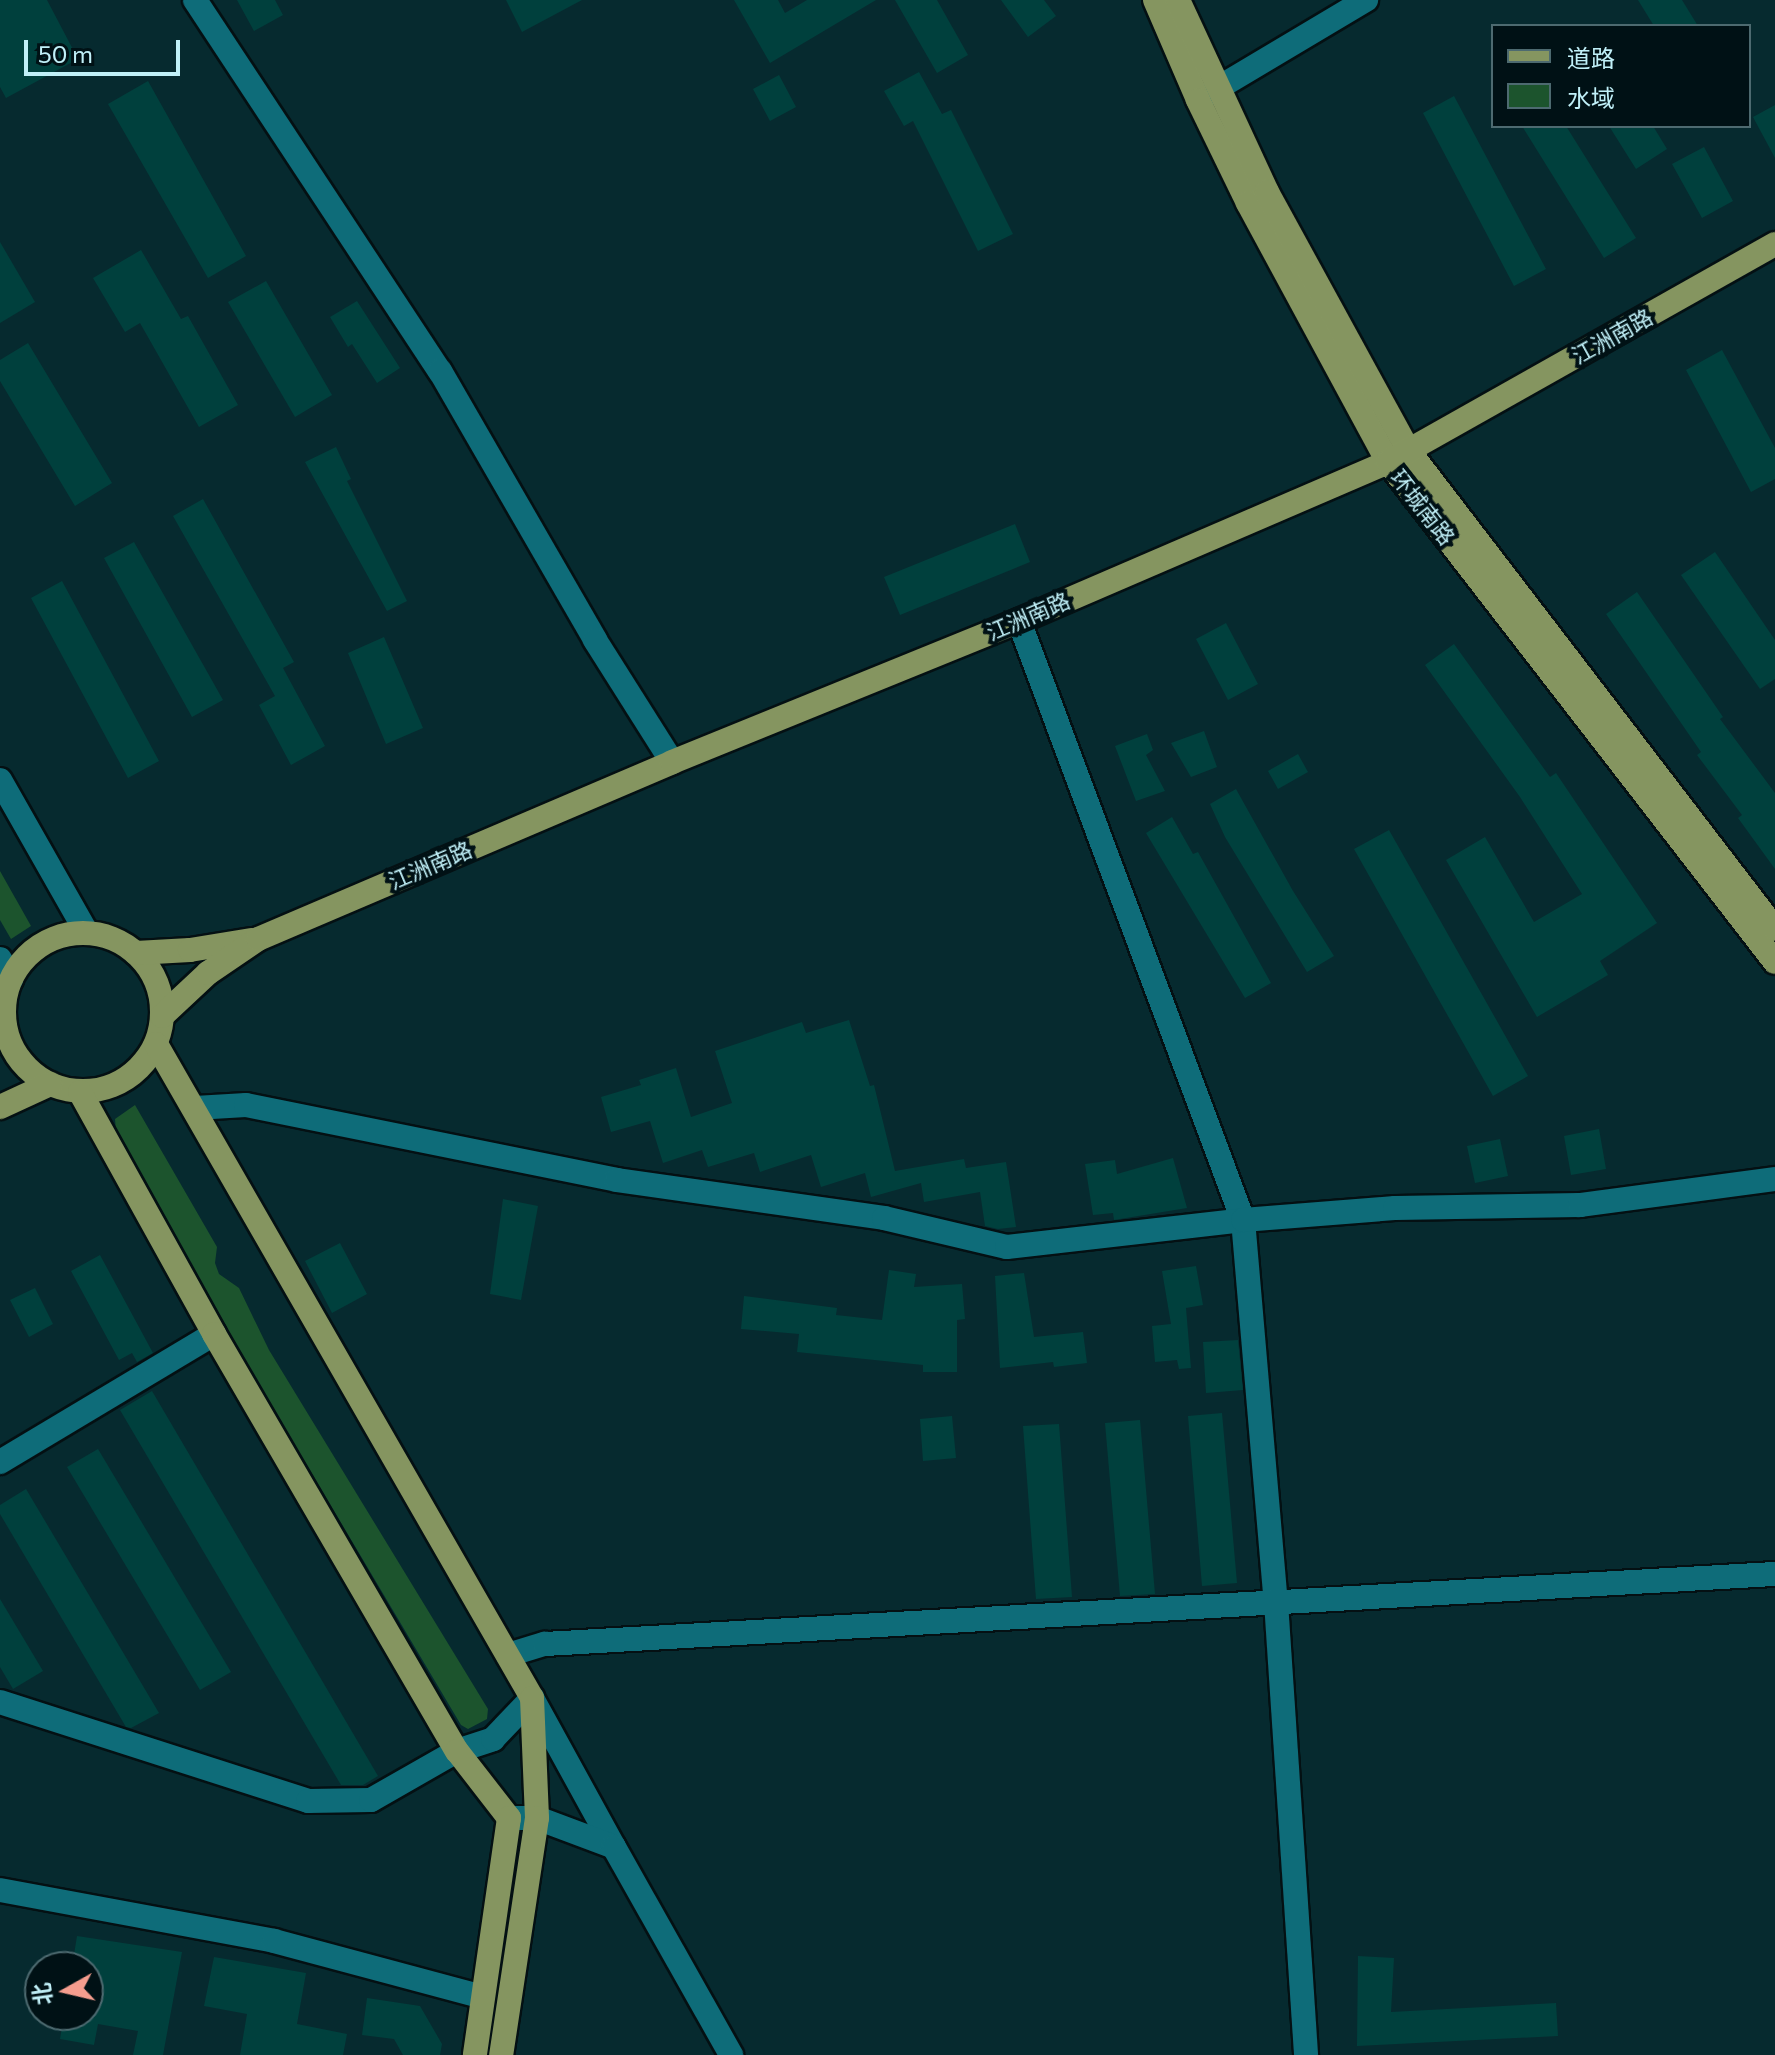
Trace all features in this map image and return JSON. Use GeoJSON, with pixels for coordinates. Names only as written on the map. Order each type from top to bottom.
{"type":"FeatureCollection","features":[{"type":"Feature","properties":{"kind":"main road","name":"环城南路"},"geometry":{"type":"LineString","coordinates":[[1155,0],[1208,94]]}},
{"type":"Feature","properties":{"kind":"main road","name":"环城南路"},"geometry":{"type":"LineString","coordinates":[[1178,0],[1248,203],[1398,456],[1775,962]]}},
{"type":"Feature","properties":{"kind":"main road","name":"江洲南路"},"geometry":{"type":"LineString","coordinates":[[258,939],[672,762],[1019,621],[1398,456],[1775,244]]}},
{"type":"Feature","properties":{"kind":"main road","name":"环城南路"},"geometry":{"type":"LineString","coordinates":[[1398,456],[1775,929]]}},
{"type":"Feature","properties":{"kind":"main road"},"geometry":{"type":"LineString","coordinates":[[87,933],[113,939],[136,953],[156,981],[162,1016],[156,1044],[149,1057],[127,1079],[97,1091],[80,1092],[50,1084],[23,1064],[4,1042],[6,969],[35,949],[51,939],[87,933]]}},
{"type":"Feature","properties":{"kind":"main road"},"geometry":{"type":"LineString","coordinates":[[136,953],[190,950],[258,939]]}},
{"type":"Feature","properties":{"kind":"main road"},"geometry":{"type":"LineString","coordinates":[[162,1016],[208,973],[258,939]]}},
{"type":"Feature","properties":{"kind":"main road"},"geometry":{"type":"LineString","coordinates":[[156,1044],[532,1698],[537,1818],[501,2055]]}},
{"type":"Feature","properties":{"kind":"main road"},"geometry":{"type":"LineString","coordinates":[[0,1107],[50,1084]]}},
{"type":"Feature","properties":{"kind":"main road"},"geometry":{"type":"LineString","coordinates":[[80,1092],[214,1334],[457,1751],[509,1818],[475,2055]]}},
{"type":"Feature","properties":{"kind":"street"},"geometry":{"type":"LineString","coordinates":[[195,0],[440,371],[595,640],[672,762]]}},
{"type":"Feature","properties":{"kind":"street"},"geometry":{"type":"LineString","coordinates":[[1208,94],[1366,0]]}},
{"type":"Feature","properties":{"kind":"street"},"geometry":{"type":"LineString","coordinates":[[1019,621],[1243,1220],[1276,1602],[1306,2055]]}},
{"type":"Feature","properties":{"kind":"street"},"geometry":{"type":"LineString","coordinates":[[0,780],[87,933]]}},
{"type":"Feature","properties":{"kind":"street"},"geometry":{"type":"LineString","coordinates":[[195,1108],[246,1105],[617,1180],[884,1218],[1007,1247],[1243,1220],[1395,1208],[1580,1205],[1775,1179]]}},
{"type":"Feature","properties":{"kind":"street"},"geometry":{"type":"LineString","coordinates":[[0,1462],[214,1334]]}},
{"type":"Feature","properties":{"kind":"street"},"geometry":{"type":"LineString","coordinates":[[508,1655],[545,1644],[1775,1574]]}},
{"type":"Feature","properties":{"kind":"street"},"geometry":{"type":"LineString","coordinates":[[0,1702],[308,1801],[371,1800],[457,1751],[493,1739],[532,1698],[731,2055]]}},
{"type":"Feature","properties":{"kind":"street"},"geometry":{"type":"LineString","coordinates":[[509,1818],[537,1818],[614,1847]]}},
{"type":"Feature","properties":{"kind":"street"},"geometry":{"type":"LineString","coordinates":[[0,1890],[274,1941],[483,1997]]}},
{"type":"Feature","properties":{"kind":"water"},"geometry":{"type":"Polygon","coordinates":[[[0,871],[31,926],[11,939],[0,920],[0,871]]]}},
{"type":"Feature","properties":{"kind":"water"},"geometry":{"type":"Polygon","coordinates":[[[135,1105],[217,1247],[215,1263],[219,1274],[239,1288],[269,1350],[488,1709],[487,1719],[468,1729],[461,1725],[261,1388],[116,1132],[115,1119],[135,1105]]]}},
{"type":"Feature","properties":{"kind":"building"},"geometry":{"type":"Polygon","coordinates":[[[0,0],[47,0],[78,59],[6,98],[0,87],[0,0]]]}},
{"type":"Feature","properties":{"kind":"building"},"geometry":{"type":"Polygon","coordinates":[[[237,0],[275,0],[283,15],[254,31],[237,0]]]}},
{"type":"Feature","properties":{"kind":"building"},"geometry":{"type":"Polygon","coordinates":[[[506,0],[582,0],[522,32],[506,0]]]}},
{"type":"Feature","properties":{"kind":"building"},"geometry":{"type":"Polygon","coordinates":[[[734,0],[778,0],[785,13],[807,0],[876,0],[770,63],[734,0]]]}},
{"type":"Feature","properties":{"kind":"building"},"geometry":{"type":"Polygon","coordinates":[[[895,0],[937,0],[968,55],[937,73],[895,0]]]}},
{"type":"Feature","properties":{"kind":"building"},"geometry":{"type":"Polygon","coordinates":[[[1001,0],[1044,0],[1056,16],[1028,37],[1001,0]]]}},
{"type":"Feature","properties":{"kind":"building"},"geometry":{"type":"Polygon","coordinates":[[[1638,0],[1682,0],[1697,24],[1653,24],[1638,0]]]}},
{"type":"Feature","properties":{"kind":"building"},"geometry":{"type":"Polygon","coordinates":[[[919,72],[942,114],[951,110],[1013,234],[978,251],[913,121],[904,126],[884,91],[919,72]]]}},
{"type":"Feature","properties":{"kind":"building"},"geometry":{"type":"Polygon","coordinates":[[[779,75],[796,107],[770,121],[753,89],[779,75]]]}},
{"type":"Feature","properties":{"kind":"building"},"geometry":{"type":"Polygon","coordinates":[[[148,81],[246,256],[208,278],[108,104],[148,81]]]}},
{"type":"Feature","properties":{"kind":"building"},"geometry":{"type":"Polygon","coordinates":[[[1454,96],[1546,269],[1514,286],[1423,113],[1454,96]]]}},
{"type":"Feature","properties":{"kind":"building"},"geometry":{"type":"Polygon","coordinates":[[[1775,105],[1775,158],[1753,117],[1775,105]]]}},
{"type":"Feature","properties":{"kind":"building"},"geometry":{"type":"Polygon","coordinates":[[[1523,128],[1567,128],[1636,238],[1604,258],[1523,128]]]}},
{"type":"Feature","properties":{"kind":"building"},"geometry":{"type":"Polygon","coordinates":[[[1610,128],[1654,128],[1667,149],[1636,169],[1610,128]]]}},
{"type":"Feature","properties":{"kind":"building"},"geometry":{"type":"Polygon","coordinates":[[[1704,147],[1733,201],[1702,218],[1672,164],[1704,147]]]}},
{"type":"Feature","properties":{"kind":"building"},"geometry":{"type":"Polygon","coordinates":[[[0,242],[35,302],[0,323],[0,242]]]}},
{"type":"Feature","properties":{"kind":"building"},"geometry":{"type":"Polygon","coordinates":[[[141,250],[181,319],[188,316],[238,405],[199,427],[140,323],[125,332],[93,278],[141,250]]]}},
{"type":"Feature","properties":{"kind":"building"},"geometry":{"type":"Polygon","coordinates":[[[266,281],[332,395],[295,417],[228,302],[266,281]]]}},
{"type":"Feature","properties":{"kind":"building"},"geometry":{"type":"Polygon","coordinates":[[[357,301],[400,368],[377,383],[352,344],[348,347],[330,317],[357,301]]]}},
{"type":"Feature","properties":{"kind":"building"},"geometry":{"type":"Polygon","coordinates":[[[28,343],[112,483],[75,506],[0,381],[0,360],[28,343]]]}},
{"type":"Feature","properties":{"kind":"building"},"geometry":{"type":"Polygon","coordinates":[[[1722,350],[1775,448],[1775,479],[1751,492],[1686,370],[1722,350]]]}},
{"type":"Feature","properties":{"kind":"building"},"geometry":{"type":"Polygon","coordinates":[[[336,447],[351,479],[347,481],[407,601],[387,611],[305,462],[336,447]]]}},
{"type":"Feature","properties":{"kind":"building"},"geometry":{"type":"Polygon","coordinates":[[[203,499],[294,662],[283,668],[325,746],[291,765],[259,705],[275,696],[173,516],[203,499]]]}},
{"type":"Feature","properties":{"kind":"building"},"geometry":{"type":"Polygon","coordinates":[[[1015,524],[1030,562],[900,615],[884,577],[1015,524]]]}},
{"type":"Feature","properties":{"kind":"building"},"geometry":{"type":"Polygon","coordinates":[[[134,542],[223,700],[192,717],[104,558],[134,542]]]}},
{"type":"Feature","properties":{"kind":"building"},"geometry":{"type":"Polygon","coordinates":[[[1715,552],[1775,640],[1775,679],[1760,689],[1681,575],[1715,552]]]}},
{"type":"Feature","properties":{"kind":"building"},"geometry":{"type":"Polygon","coordinates":[[[62,581],[159,761],[128,778],[31,598],[62,581]]]}},
{"type":"Feature","properties":{"kind":"building"},"geometry":{"type":"Polygon","coordinates":[[[1637,592],[1723,717],[1720,719],[1775,793],[1775,869],[1738,818],[1742,815],[1697,755],[1701,752],[1606,614],[1637,592]]]}},
{"type":"Feature","properties":{"kind":"building"},"geometry":{"type":"Polygon","coordinates":[[[1226,623],[1258,684],[1228,700],[1196,639],[1226,623]]]}},
{"type":"Feature","properties":{"kind":"building"},"geometry":{"type":"Polygon","coordinates":[[[384,637],[423,728],[386,744],[348,653],[384,637]]]}},
{"type":"Feature","properties":{"kind":"building"},"geometry":{"type":"Polygon","coordinates":[[[1454,644],[1550,777],[1556,773],[1657,923],[1600,961],[1608,975],[1537,1017],[1446,860],[1485,837],[1534,922],[1582,894],[1520,797],[1425,665],[1454,644]]]}},
{"type":"Feature","properties":{"kind":"building"},"geometry":{"type":"Polygon","coordinates":[[[1204,731],[1217,767],[1191,777],[1171,743],[1204,731]]]}},
{"type":"Feature","properties":{"kind":"building"},"geometry":{"type":"Polygon","coordinates":[[[1147,734],[1153,750],[1146,755],[1165,791],[1136,801],[1115,746],[1147,734]]]}},
{"type":"Feature","properties":{"kind":"building"},"geometry":{"type":"Polygon","coordinates":[[[1298,754],[1308,772],[1278,789],[1268,771],[1298,754]]]}},
{"type":"Feature","properties":{"kind":"building"},"geometry":{"type":"Polygon","coordinates":[[[1236,789],[1293,891],[1334,956],[1307,972],[1225,837],[1210,804],[1236,789]]]}},
{"type":"Feature","properties":{"kind":"building"},"geometry":{"type":"Polygon","coordinates":[[[1172,817],[1193,854],[1198,852],[1271,983],[1245,998],[1146,833],[1172,817]]]}},
{"type":"Feature","properties":{"kind":"building"},"geometry":{"type":"Polygon","coordinates":[[[1389,830],[1528,1076],[1493,1096],[1354,849],[1389,830]]]}},
{"type":"Feature","properties":{"kind":"building"},"geometry":{"type":"Polygon","coordinates":[[[849,1020],[870,1086],[874,1085],[895,1171],[964,1159],[966,1168],[1006,1162],[1016,1227],[998,1229],[985,1226],[980,1192],[924,1202],[921,1183],[871,1197],[865,1173],[821,1187],[811,1155],[760,1172],[754,1153],[708,1167],[702,1150],[663,1163],[650,1121],[611,1132],[601,1097],[641,1085],[639,1080],[676,1068],[691,1117],[732,1103],[715,1051],[802,1022],[806,1033],[849,1020]]]}},
{"type":"Feature","properties":{"kind":"building"},"geometry":{"type":"Polygon","coordinates":[[[1599,1129],[1606,1169],[1571,1175],[1564,1136],[1599,1129]]]}},
{"type":"Feature","properties":{"kind":"building"},"geometry":{"type":"Polygon","coordinates":[[[1500,1139],[1508,1176],[1475,1183],[1467,1146],[1500,1139]]]}},
{"type":"Feature","properties":{"kind":"building"},"geometry":{"type":"Polygon","coordinates":[[[1173,1158],[1187,1208],[1114,1220],[1113,1213],[1093,1215],[1085,1164],[1115,1160],[1117,1174],[1173,1158]]]}},
{"type":"Feature","properties":{"kind":"building"},"geometry":{"type":"Polygon","coordinates":[[[503,1199],[538,1206],[521,1300],[490,1294],[503,1199]]]}},
{"type":"Feature","properties":{"kind":"building"},"geometry":{"type":"Polygon","coordinates":[[[340,1243],[367,1294],[332,1313],[305,1261],[340,1243]]]}},
{"type":"Feature","properties":{"kind":"building"},"geometry":{"type":"Polygon","coordinates":[[[100,1255],[153,1353],[137,1362],[132,1353],[119,1360],[71,1271],[100,1255]]]}},
{"type":"Feature","properties":{"kind":"building"},"geometry":{"type":"Polygon","coordinates":[[[1196,1266],[1203,1305],[1186,1308],[1191,1368],[1179,1369],[1177,1360],[1155,1362],[1152,1326],[1171,1324],[1162,1271],[1196,1266]]]}},
{"type":"Feature","properties":{"kind":"building"},"geometry":{"type":"Polygon","coordinates":[[[889,1270],[916,1274],[914,1287],[962,1284],[965,1319],[957,1320],[957,1372],[923,1372],[923,1365],[797,1352],[799,1334],[741,1329],[744,1296],[837,1308],[836,1315],[882,1320],[889,1270]]]}},
{"type":"Feature","properties":{"kind":"building"},"geometry":{"type":"Polygon","coordinates":[[[1024,1273],[1034,1337],[1083,1332],[1087,1363],[1054,1367],[1053,1362],[1000,1368],[995,1276],[1024,1273]]]}},
{"type":"Feature","properties":{"kind":"building"},"geometry":{"type":"Polygon","coordinates":[[[35,1288],[53,1324],[29,1337],[10,1300],[35,1288]]]}},
{"type":"Feature","properties":{"kind":"building"},"geometry":{"type":"Polygon","coordinates":[[[1238,1340],[1243,1390],[1206,1393],[1203,1342],[1238,1340]]]}},
{"type":"Feature","properties":{"kind":"building"},"geometry":{"type":"Polygon","coordinates":[[[152,1391],[378,1776],[363,1785],[341,1785],[120,1410],[152,1391]]]}},
{"type":"Feature","properties":{"kind":"building"},"geometry":{"type":"Polygon","coordinates":[[[1222,1413],[1237,1583],[1202,1586],[1188,1416],[1222,1413]]]}},
{"type":"Feature","properties":{"kind":"building"},"geometry":{"type":"Polygon","coordinates":[[[952,1416],[956,1458],[923,1461],[920,1419],[952,1416]]]}},
{"type":"Feature","properties":{"kind":"building"},"geometry":{"type":"Polygon","coordinates":[[[1140,1420],[1155,1594],[1120,1596],[1105,1423],[1140,1420]]]}},
{"type":"Feature","properties":{"kind":"building"},"geometry":{"type":"Polygon","coordinates":[[[1059,1424],[1072,1597],[1036,1599],[1023,1426],[1059,1424]]]}},
{"type":"Feature","properties":{"kind":"building"},"geometry":{"type":"Polygon","coordinates":[[[98,1449],[231,1672],[200,1690],[67,1467],[98,1449]]]}},
{"type":"Feature","properties":{"kind":"building"},"geometry":{"type":"Polygon","coordinates":[[[26,1489],[159,1713],[131,1728],[126,1727],[0,1514],[0,1505],[26,1489]]]}},
{"type":"Feature","properties":{"kind":"building"},"geometry":{"type":"Polygon","coordinates":[[[0,1599],[43,1671],[13,1689],[0,1667],[0,1599]]]}},
{"type":"Feature","properties":{"kind":"building"},"geometry":{"type":"Polygon","coordinates":[[[77,1936],[182,1952],[163,2055],[133,2055],[138,2031],[104,2025],[104,1951],[75,1951],[77,1936]]]}},
{"type":"Feature","properties":{"kind":"building"},"geometry":{"type":"Polygon","coordinates":[[[1358,1956],[1394,1958],[1391,2012],[1556,2003],[1558,2036],[1357,2046],[1358,1956]]]}},
{"type":"Feature","properties":{"kind":"building"},"geometry":{"type":"Polygon","coordinates":[[[214,1957],[306,1973],[297,2024],[347,2034],[343,2055],[240,2055],[247,2014],[204,2006],[214,1957]]]}},
{"type":"Feature","properties":{"kind":"building"},"geometry":{"type":"Polygon","coordinates":[[[367,1998],[420,2006],[442,2044],[440,2055],[403,2055],[394,2039],[362,2035],[367,1998]]]}},
{"type":"Feature","properties":{"kind":"building"},"geometry":{"type":"Polygon","coordinates":[[[61,2031],[97,2031],[94,2045],[60,2039],[61,2031]]]}}]}
